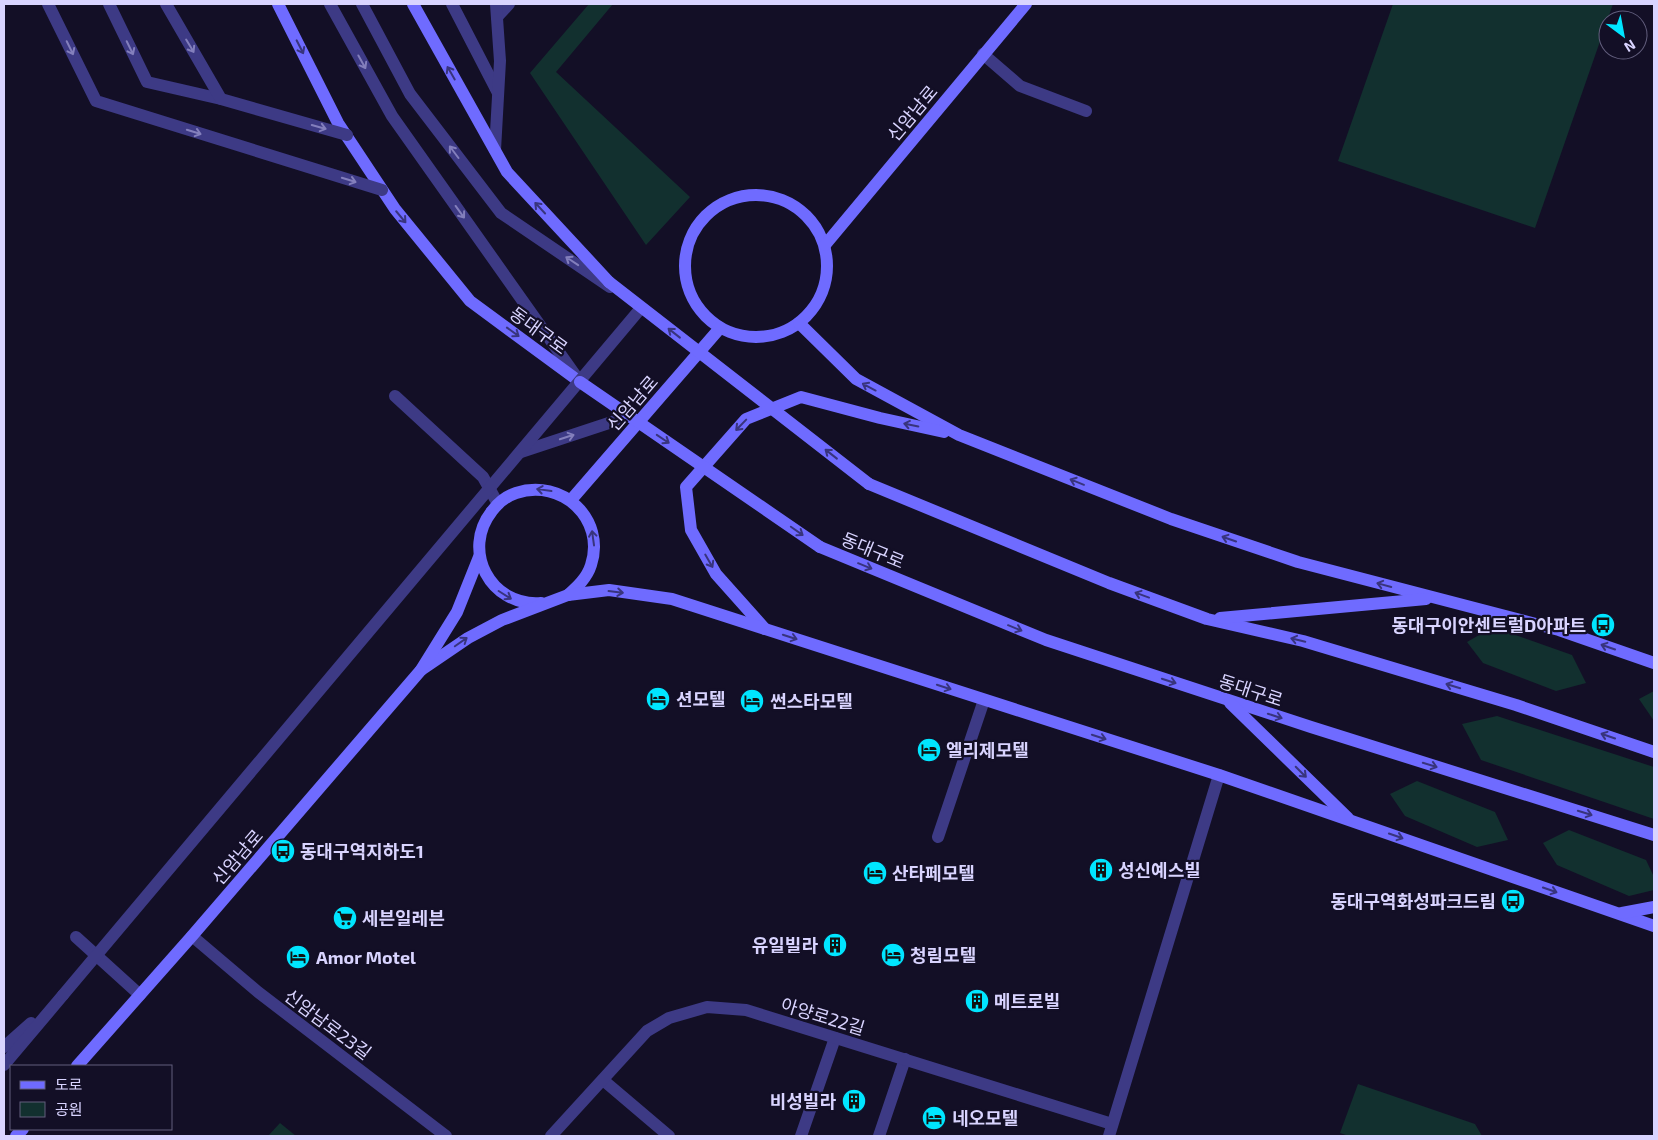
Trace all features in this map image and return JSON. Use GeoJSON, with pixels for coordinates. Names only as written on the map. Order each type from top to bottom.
{"type":"FeatureCollection","features":[{"type":"Feature","properties":{"kind":"main road","name":"동대구로"},"geometry":{"type":"LineString","coordinates":[[278,4],[338,122],[394,209],[470,301],[580,382],[820,547],[1046,640],[1228,701],[1654,835]]}},
{"type":"Feature","properties":{"kind":"main road"},"geometry":{"type":"LineString","coordinates":[[413,4],[507,172],[609,282],[869,484],[1109,583],[1207,619],[1350,655],[1516,705],[1654,752]]}},
{"type":"Feature","properties":{"kind":"main road","name":"신암남로"},"geometry":{"type":"LineString","coordinates":[[825,245],[1026,4]]}},
{"type":"Feature","properties":{"kind":"main road"},"geometry":{"type":"LineString","coordinates":[[755,195],[778,199],[799,209],[815,225],[825,245],[828,270],[822,294],[809,314],[798,323],[767,337],[742,336],[720,328],[702,313],[690,294],[685,271],[688,248],[697,227],[713,211],[733,199],[755,195]]}},
{"type":"Feature","properties":{"kind":"main road"},"geometry":{"type":"LineString","coordinates":[[798,323],[856,380],[959,435],[1171,519],[1298,562],[1559,630],[1654,663]]}},
{"type":"Feature","properties":{"kind":"main road","name":"신암남로"},"geometry":{"type":"LineString","coordinates":[[571,500],[720,328]]}},
{"type":"Feature","properties":{"kind":"main road"},"geometry":{"type":"LineString","coordinates":[[766,630],[716,574],[691,530],[686,487],[746,419],[801,397],[880,418],[959,435]]}},
{"type":"Feature","properties":{"kind":"main road"},"geometry":{"type":"LineString","coordinates":[[422,670],[457,612],[479,557],[480,537],[486,519],[498,504],[515,493],[534,489],[553,492],[571,500],[584,514],[592,530],[594,548],[591,566],[582,583],[568,595]]}},
{"type":"Feature","properties":{"kind":"main road"},"geometry":{"type":"LineString","coordinates":[[479,557],[486,575],[498,591],[514,600],[532,604],[551,602]]}},
{"type":"Feature","properties":{"kind":"main road"},"geometry":{"type":"LineString","coordinates":[[422,670],[468,638],[502,620],[568,595],[609,590],[672,599],[1219,775],[1654,926]]}},
{"type":"Feature","properties":{"kind":"main road"},"geometry":{"type":"LineString","coordinates":[[1207,619],[1436,598]]}},
{"type":"Feature","properties":{"kind":"main road","name":"신암남로"},"geometry":{"type":"LineString","coordinates":[[78,1065],[422,670]]}},
{"type":"Feature","properties":{"kind":"main road"},"geometry":{"type":"LineString","coordinates":[[1228,701],[1350,820]]}},
{"type":"Feature","properties":{"kind":"main road"},"geometry":{"type":"LineString","coordinates":[[1619,914],[1654,907]]}},
{"type":"Feature","properties":{"kind":"street"},"geometry":{"type":"LineString","coordinates":[[48,4],[96,102],[382,190]]}},
{"type":"Feature","properties":{"kind":"street"},"geometry":{"type":"LineString","coordinates":[[109,4],[147,82],[221,99],[347,135]]}},
{"type":"Feature","properties":{"kind":"street"},"geometry":{"type":"LineString","coordinates":[[166,4],[221,99]]}},
{"type":"Feature","properties":{"kind":"street"},"geometry":{"type":"LineString","coordinates":[[330,4],[392,116],[580,382]]}},
{"type":"Feature","properties":{"kind":"street"},"geometry":{"type":"LineString","coordinates":[[4,1065],[641,308],[501,212],[410,94],[362,4]]}},
{"type":"Feature","properties":{"kind":"street"},"geometry":{"type":"LineString","coordinates":[[452,4],[498,92]]}},
{"type":"Feature","properties":{"kind":"street"},"geometry":{"type":"LineString","coordinates":[[495,150],[500,61],[496,4]]}},
{"type":"Feature","properties":{"kind":"street"},"geometry":{"type":"LineString","coordinates":[[498,18],[509,4]]}},
{"type":"Feature","properties":{"kind":"street"},"geometry":{"type":"LineString","coordinates":[[983,54],[1020,86],[1086,111]]}},
{"type":"Feature","properties":{"kind":"street"},"geometry":{"type":"LineString","coordinates":[[395,396],[483,477],[498,504]]}},
{"type":"Feature","properties":{"kind":"street"},"geometry":{"type":"LineString","coordinates":[[521,452],[630,416]]}},
{"type":"Feature","properties":{"kind":"street"},"geometry":{"type":"LineString","coordinates":[[938,837],[984,700]]}},
{"type":"Feature","properties":{"kind":"street"},"geometry":{"type":"LineString","coordinates":[[1110,1130],[1219,775]]}},
{"type":"Feature","properties":{"kind":"street","name":"신암남로23길"},"geometry":{"type":"LineString","coordinates":[[192,936],[258,992],[446,1136]]}},
{"type":"Feature","properties":{"kind":"street"},"geometry":{"type":"LineString","coordinates":[[76,937],[140,995]]}},
{"type":"Feature","properties":{"kind":"street"},"geometry":{"type":"LineString","coordinates":[[4,1047],[63,995]]}},
{"type":"Feature","properties":{"kind":"street","name":"아양로22길"},"geometry":{"type":"LineString","coordinates":[[551,1136],[647,1031],[669,1018],[708,1007],[746,1010],[905,1059],[1110,1130]]}},
{"type":"Feature","properties":{"kind":"street"},"geometry":{"type":"LineString","coordinates":[[802,1136],[835,1038]]}},
{"type":"Feature","properties":{"kind":"street"},"geometry":{"type":"LineString","coordinates":[[879,1136],[905,1059]]}},
{"type":"Feature","properties":{"kind":"street"},"geometry":{"type":"LineString","coordinates":[[603,1080],[669,1136]]}},
{"type":"Feature","properties":{"kind":"green space"},"geometry":{"type":"Polygon","coordinates":[[[589,4],[613,4],[556,72],[690,197],[646,245],[530,73],[589,4]]]}},
{"type":"Feature","properties":{"kind":"green space"},"geometry":{"type":"Polygon","coordinates":[[[1393,4],[1613,4],[1611,10],[1598,10],[1598,47],[1535,228],[1338,161],[1393,4]]]}},
{"type":"Feature","properties":{"kind":"green space"},"geometry":{"type":"Polygon","coordinates":[[[1493,627],[1572,655],[1586,683],[1556,691],[1483,663],[1467,642],[1493,627]]]}},
{"type":"Feature","properties":{"kind":"green space"},"geometry":{"type":"Polygon","coordinates":[[[1654,691],[1654,721],[1639,699],[1654,691]]]}},
{"type":"Feature","properties":{"kind":"green space"},"geometry":{"type":"Polygon","coordinates":[[[1497,716],[1654,767],[1654,819],[1481,760],[1462,724],[1497,716]]]}},
{"type":"Feature","properties":{"kind":"green space"},"geometry":{"type":"Polygon","coordinates":[[[1417,781],[1495,812],[1508,840],[1477,847],[1405,816],[1390,794],[1417,781]]]}},
{"type":"Feature","properties":{"kind":"green space"},"geometry":{"type":"Polygon","coordinates":[[[1569,830],[1646,860],[1654,877],[1654,890],[1629,896],[1557,865],[1543,843],[1569,830]]]}},
{"type":"Feature","properties":{"kind":"green space"},"geometry":{"type":"Polygon","coordinates":[[[1358,1084],[1475,1124],[1482,1136],[1349,1136],[1340,1133],[1358,1084]]]}},
{"type":"Feature","properties":{"kind":"green space"},"geometry":{"type":"Polygon","coordinates":[[[280,1123],[296,1136],[268,1136],[280,1123]]]}},
{"type":"Feature","properties":{"kind":"place","name":"동대구이안센트럴D아파트"},"geometry":{"type":"Point","coordinates":[1603,625]}},
{"type":"Feature","properties":{"kind":"place","name":"션모텔"},"geometry":{"type":"Point","coordinates":[658,699]}},
{"type":"Feature","properties":{"kind":"place","name":"썬스타모텔"},"geometry":{"type":"Point","coordinates":[752,701]}},
{"type":"Feature","properties":{"kind":"place","name":"엘리제모텔"},"geometry":{"type":"Point","coordinates":[929,750]}},
{"type":"Feature","properties":{"kind":"place","name":"동대구역지하도1"},"geometry":{"type":"Point","coordinates":[283,851]}},
{"type":"Feature","properties":{"kind":"place","name":"성신예스빌"},"geometry":{"type":"Point","coordinates":[1101,870]}},
{"type":"Feature","properties":{"kind":"place","name":"산타페모텔"},"geometry":{"type":"Point","coordinates":[875,873]}},
{"type":"Feature","properties":{"kind":"place","name":"동대구역화성파크드림"},"geometry":{"type":"Point","coordinates":[1513,901]}},
{"type":"Feature","properties":{"kind":"place","name":"세븐일레븐"},"geometry":{"type":"Point","coordinates":[345,918]}},
{"type":"Feature","properties":{"kind":"place","name":"유일빌라"},"geometry":{"type":"Point","coordinates":[835,945]}},
{"type":"Feature","properties":{"kind":"place","name":"청림모텔"},"geometry":{"type":"Point","coordinates":[893,955]}},
{"type":"Feature","properties":{"kind":"place","name":"Amor Motel"},"geometry":{"type":"Point","coordinates":[298,957]}},
{"type":"Feature","properties":{"kind":"place","name":"메트로빌"},"geometry":{"type":"Point","coordinates":[977,1001]}},
{"type":"Feature","properties":{"kind":"place","name":"비성빌라"},"geometry":{"type":"Point","coordinates":[854,1101]}},
{"type":"Feature","properties":{"kind":"place","name":"네오모텔"},"geometry":{"type":"Point","coordinates":[934,1118]}}]}
